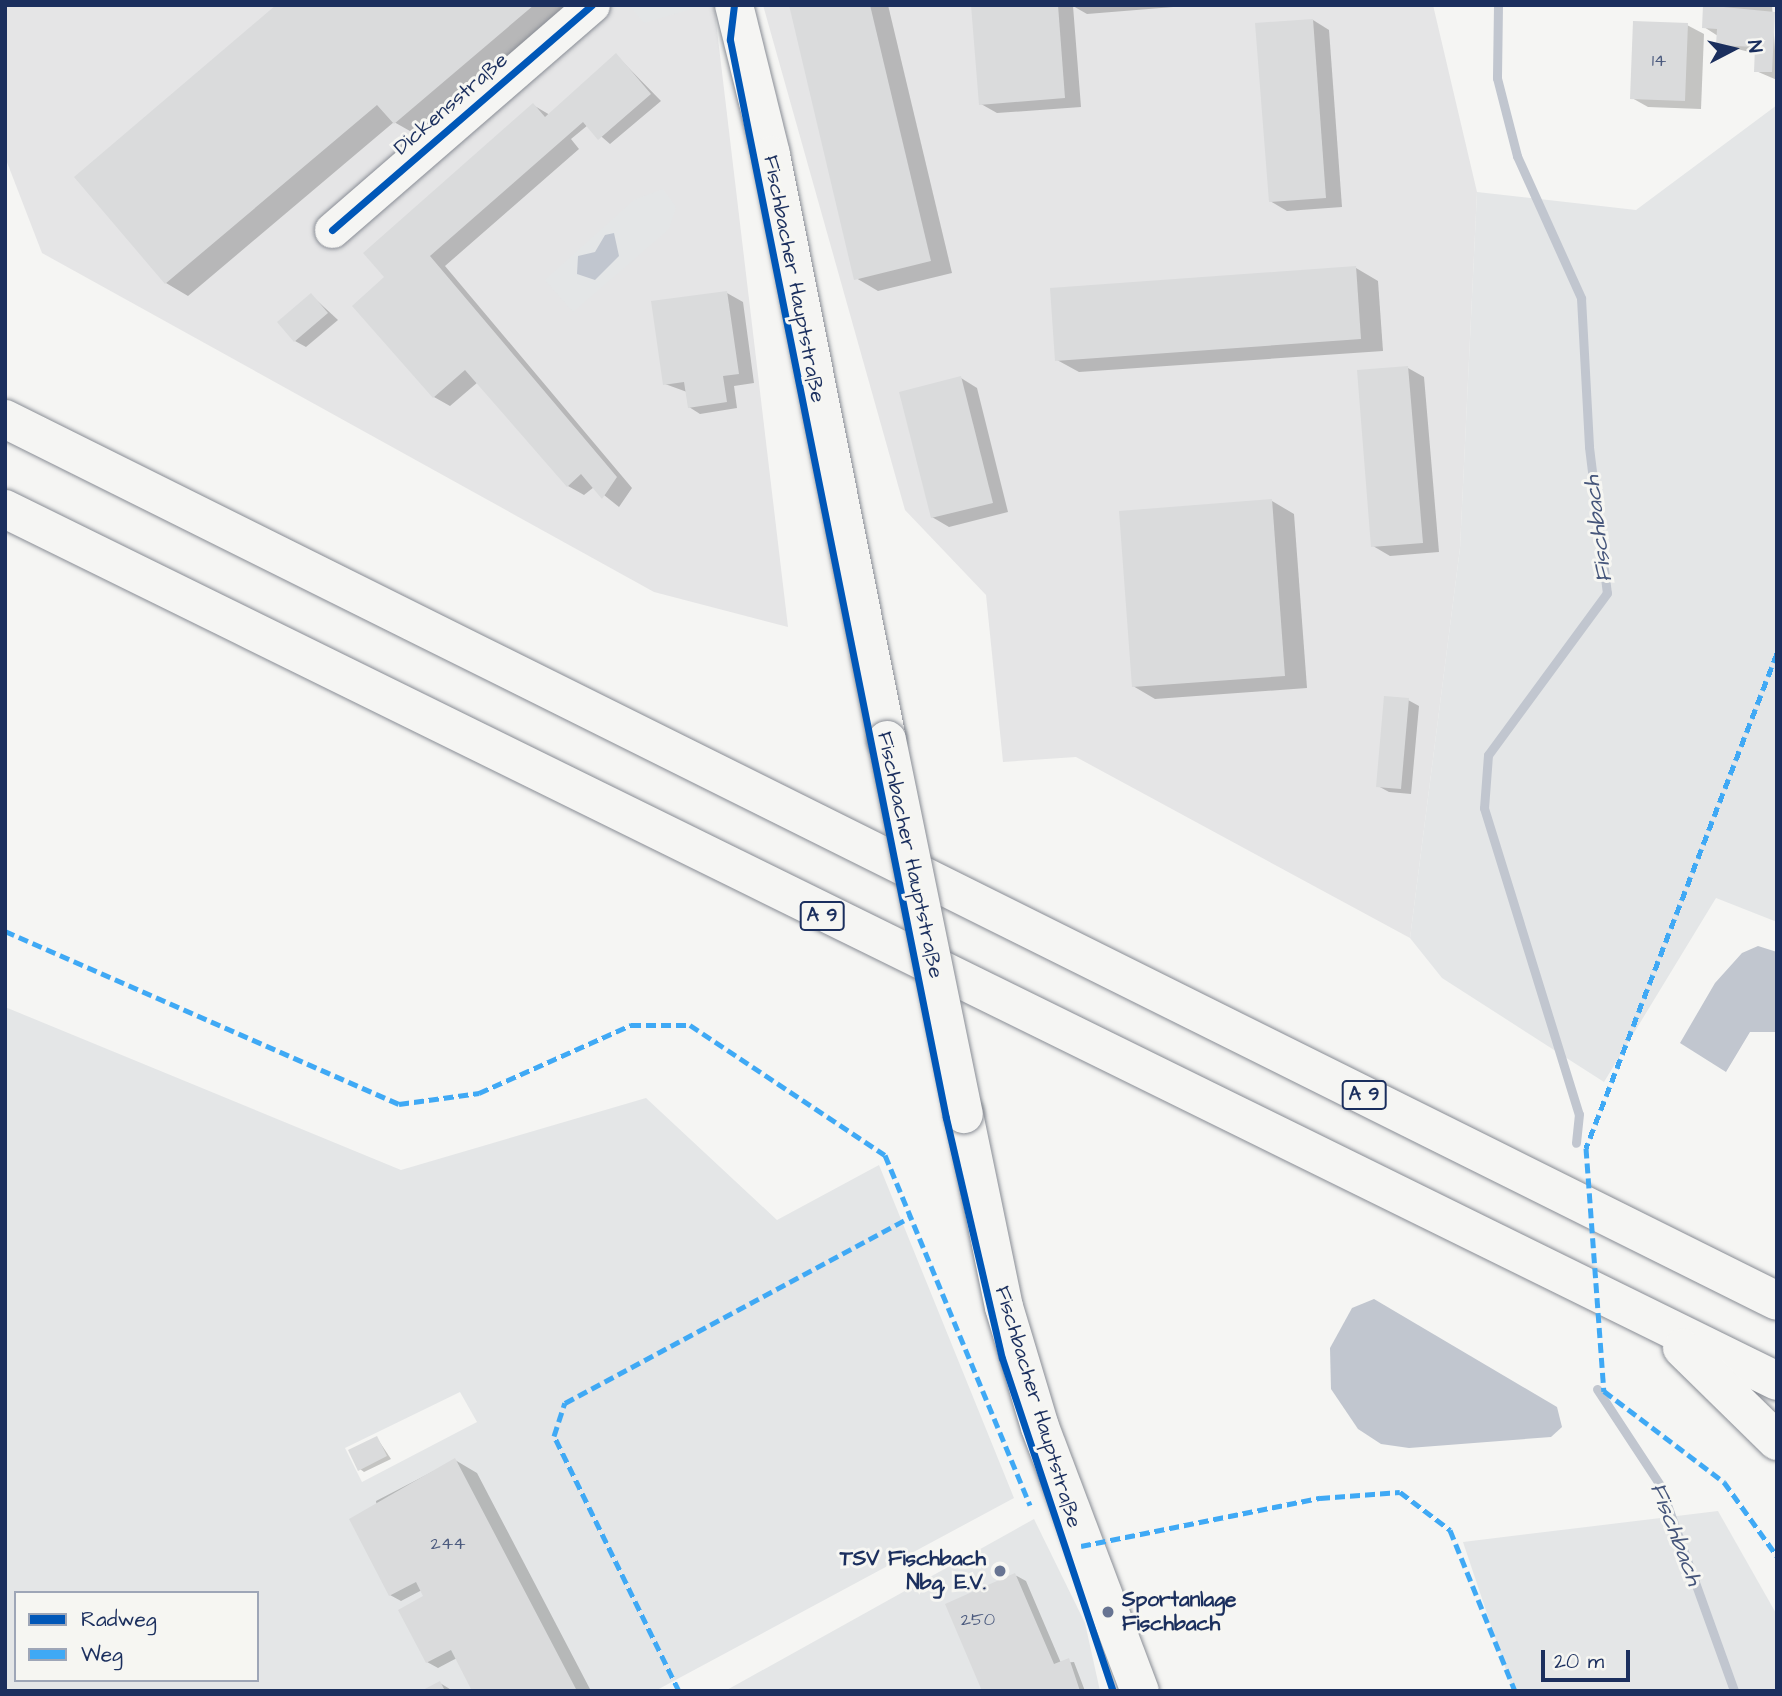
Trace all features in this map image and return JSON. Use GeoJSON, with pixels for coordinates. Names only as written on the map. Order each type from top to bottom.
{"type":"FeatureCollection","features":[{"type":"Feature","properties":{"kind":"main road","name":"Fischbacher Hauptstraße"},"geometry":{"type":"LineString","coordinates":[[734,5],[771,155],[887,740],[1004,1307],[1040,1427],[1140,1691]]}},
{"type":"Feature","properties":{"kind":"main road","name":"A 9"},"geometry":{"type":"LineString","coordinates":[[5,419],[1770,1296]]}},
{"type":"Feature","properties":{"kind":"main road","name":"A 9"},"geometry":{"type":"LineString","coordinates":[[5,509],[1777,1381]]}},
{"type":"Feature","properties":{"kind":"main road"},"geometry":{"type":"LineString","coordinates":[[1643,1314],[1777,1441]]}},
{"type":"Feature","properties":{"kind":"street","name":"Dickensstraße"},"geometry":{"type":"LineString","coordinates":[[332,230],[592,5]]}},
{"type":"Feature","properties":{"kind":"shaded area"},"geometry":{"type":"Polygon","coordinates":[[[5,5],[714,5],[788,627],[654,592],[42,253],[5,157],[5,5]]]}},
{"type":"Feature","properties":{"kind":"shaded area"},"geometry":{"type":"Polygon","coordinates":[[[629,5],[705,5],[644,23],[629,5]]]}},
{"type":"Feature","properties":{"kind":"shaded area"},"geometry":{"type":"Polygon","coordinates":[[[763,5],[1433,5],[1477,192],[1460,548],[1410,938],[1076,757],[1003,762],[986,595],[905,510],[763,5]]]}},
{"type":"Feature","properties":{"kind":"shaded area"},"geometry":{"type":"Polygon","coordinates":[[[1777,105],[1777,922],[1716,898],[1604,1082],[1442,978],[1410,938],[1460,548],[1477,192],[1636,210],[1777,105]]]}},
{"type":"Feature","properties":{"kind":"shaded area"},"geometry":{"type":"Polygon","coordinates":[[[663,189],[676,207],[669,229],[573,312],[545,280],[634,200],[663,189]]]}},
{"type":"Feature","properties":{"kind":"shaded area"},"geometry":{"type":"Polygon","coordinates":[[[614,233],[619,256],[595,280],[577,274],[578,256],[595,252],[605,235],[614,233]]]}},
{"type":"Feature","properties":{"kind":"shaded area"},"geometry":{"type":"Polygon","coordinates":[[[1758,946],[1777,952],[1777,1032],[1750,1032],[1726,1072],[1680,1043],[1715,983],[1742,953],[1758,946]]]}},
{"type":"Feature","properties":{"kind":"shaded area"},"geometry":{"type":"Polygon","coordinates":[[[5,1007],[401,1170],[646,1098],[777,1220],[879,1165],[1014,1498],[655,1691],[5,1691],[5,1007]],[[460,1392],[345,1448],[362,1482],[477,1422],[460,1392]]]}},
{"type":"Feature","properties":{"kind":"shaded area"},"geometry":{"type":"Polygon","coordinates":[[[1374,1299],[1557,1407],[1562,1427],[1551,1437],[1409,1448],[1381,1444],[1358,1429],[1331,1389],[1330,1348],[1352,1308],[1374,1299]]]}},
{"type":"Feature","properties":{"kind":"shaded area"},"geometry":{"type":"Polygon","coordinates":[[[1718,1511],[1777,1615],[1777,1691],[1513,1691],[1463,1542],[1718,1511]]]}},
{"type":"Feature","properties":{"kind":"shaded area","name":"TSV Fischbach Nbg, E.V."},"geometry":{"type":"Polygon","coordinates":[[[1034,1519],[1085,1623],[1100,1691],[725,1691],[1034,1519]]]}},
{"type":"Feature","properties":{"kind":"building"},"geometry":{"type":"Polygon","coordinates":[[[276,5],[534,5],[394,124],[377,105],[165,284],[74,177],[276,5]]]}},
{"type":"Feature","properties":{"kind":"building"},"geometry":{"type":"Polygon","coordinates":[[[789,5],[870,5],[931,261],[854,280],[789,5]]]}},
{"type":"Feature","properties":{"kind":"building"},"geometry":{"type":"Polygon","coordinates":[[[971,5],[1058,5],[1065,98],[979,105],[971,5]]]}},
{"type":"Feature","properties":{"kind":"building"},"geometry":{"type":"Polygon","coordinates":[[[1703,5],[1775,12],[1772,72],[1754,72],[1755,47],[1716,45],[1717,29],[1702,28],[1703,5]]]}},
{"type":"Feature","properties":{"kind":"building"},"geometry":{"type":"Polygon","coordinates":[[[1313,19],[1326,198],[1269,202],[1255,23],[1313,19]]]}},
{"type":"Feature","properties":{"kind":"building"},"geometry":{"type":"Polygon","coordinates":[[[1633,21],[1688,23],[1685,101],[1630,99],[1633,21]]]}},
{"type":"Feature","properties":{"kind":"building"},"geometry":{"type":"Polygon","coordinates":[[[616,53],[651,94],[598,140],[583,122],[430,256],[617,477],[602,499],[581,474],[567,487],[465,370],[433,398],[352,306],[384,277],[363,253],[533,103],[545,117],[616,53]]]}},
{"type":"Feature","properties":{"kind":"building"},"geometry":{"type":"Polygon","coordinates":[[[1356,266],[1361,339],[1055,361],[1050,288],[1356,266]]]}},
{"type":"Feature","properties":{"kind":"building"},"geometry":{"type":"Polygon","coordinates":[[[727,291],[739,374],[723,376],[727,402],[688,408],[684,382],[663,385],[651,301],[727,291]]]}},
{"type":"Feature","properties":{"kind":"building"},"geometry":{"type":"Polygon","coordinates":[[[311,293],[328,313],[294,342],[277,322],[311,293]]]}},
{"type":"Feature","properties":{"kind":"building"},"geometry":{"type":"Polygon","coordinates":[[[1408,366],[1423,543],[1371,547],[1357,370],[1408,366]]]}},
{"type":"Feature","properties":{"kind":"building"},"geometry":{"type":"Polygon","coordinates":[[[961,376],[993,503],[931,518],[899,392],[961,376]]]}},
{"type":"Feature","properties":{"kind":"building"},"geometry":{"type":"Polygon","coordinates":[[[1272,499],[1285,676],[1132,687],[1119,511],[1272,499]]]}},
{"type":"Feature","properties":{"kind":"building"},"geometry":{"type":"Polygon","coordinates":[[[1384,696],[1409,698],[1401,789],[1376,787],[1384,696]]]}},
{"type":"Feature","properties":{"kind":"building"},"geometry":{"type":"Polygon","coordinates":[[[377,1436],[387,1456],[358,1471],[348,1450],[377,1436]]]}},
{"type":"Feature","properties":{"kind":"building"},"geometry":{"type":"Polygon","coordinates":[[[455,1458],[577,1691],[472,1691],[451,1650],[426,1663],[398,1610],[423,1596],[416,1582],[389,1596],[349,1519],[455,1458]]]}},
{"type":"Feature","properties":{"kind":"building"},"geometry":{"type":"Polygon","coordinates":[[[1015,1573],[1054,1664],[1069,1658],[1080,1691],[982,1691],[945,1604],[1015,1573]]]}},
{"type":"Feature","properties":{"kind":"building"},"geometry":{"type":"Polygon","coordinates":[[[440,1681],[445,1691],[421,1691],[440,1681]]]}},
{"type":"Feature","properties":{"kind":"waterway","name":"Fischbach"},"geometry":{"type":"LineString","coordinates":[[1498,5],[1497,78],[1517,156],[1581,298],[1589,447],[1607,593],[1488,755],[1484,808],[1579,1114],[1576,1143]]}},
{"type":"Feature","properties":{"kind":"waterway","name":"Fischbach"},"geometry":{"type":"LineString","coordinates":[[1597,1389],[1660,1485],[1734,1691]]}},
{"type":"Feature","properties":{"kind":"marked path"},"geometry":{"type":"LineString","coordinates":[[1777,653],[1586,1148],[1604,1391],[1724,1482],[1777,1556]]}},
{"type":"Feature","properties":{"kind":"marked path"},"geometry":{"type":"LineString","coordinates":[[5,931],[399,1104],[479,1093],[631,1025],[690,1025],[885,1155],[1030,1505]]}},
{"type":"Feature","properties":{"kind":"marked path"},"geometry":{"type":"LineString","coordinates":[[679,1691],[554,1436],[565,1403],[909,1218]]}},
{"type":"Feature","properties":{"kind":"marked path"},"geometry":{"type":"LineString","coordinates":[[1081,1546],[1320,1498],[1400,1492],[1450,1530],[1515,1691]]}},
{"type":"Feature","properties":{"kind":"cycle path"},"geometry":{"type":"LineString","coordinates":[[332,230],[592,5]]}},
{"type":"Feature","properties":{"kind":"cycle path"},"geometry":{"type":"LineString","coordinates":[[734,5],[730,40],[946,1118],[1002,1358],[1113,1691]]}},
{"type":"Feature","properties":{"kind":"place","name":"TSV Fischbach Nbg, E.V."},"geometry":{"type":"Point","coordinates":[1000,1571]}},
{"type":"Feature","properties":{"kind":"place","name":"Sportanlage Fischbach"},"geometry":{"type":"Point","coordinates":[1108,1612]}}]}
